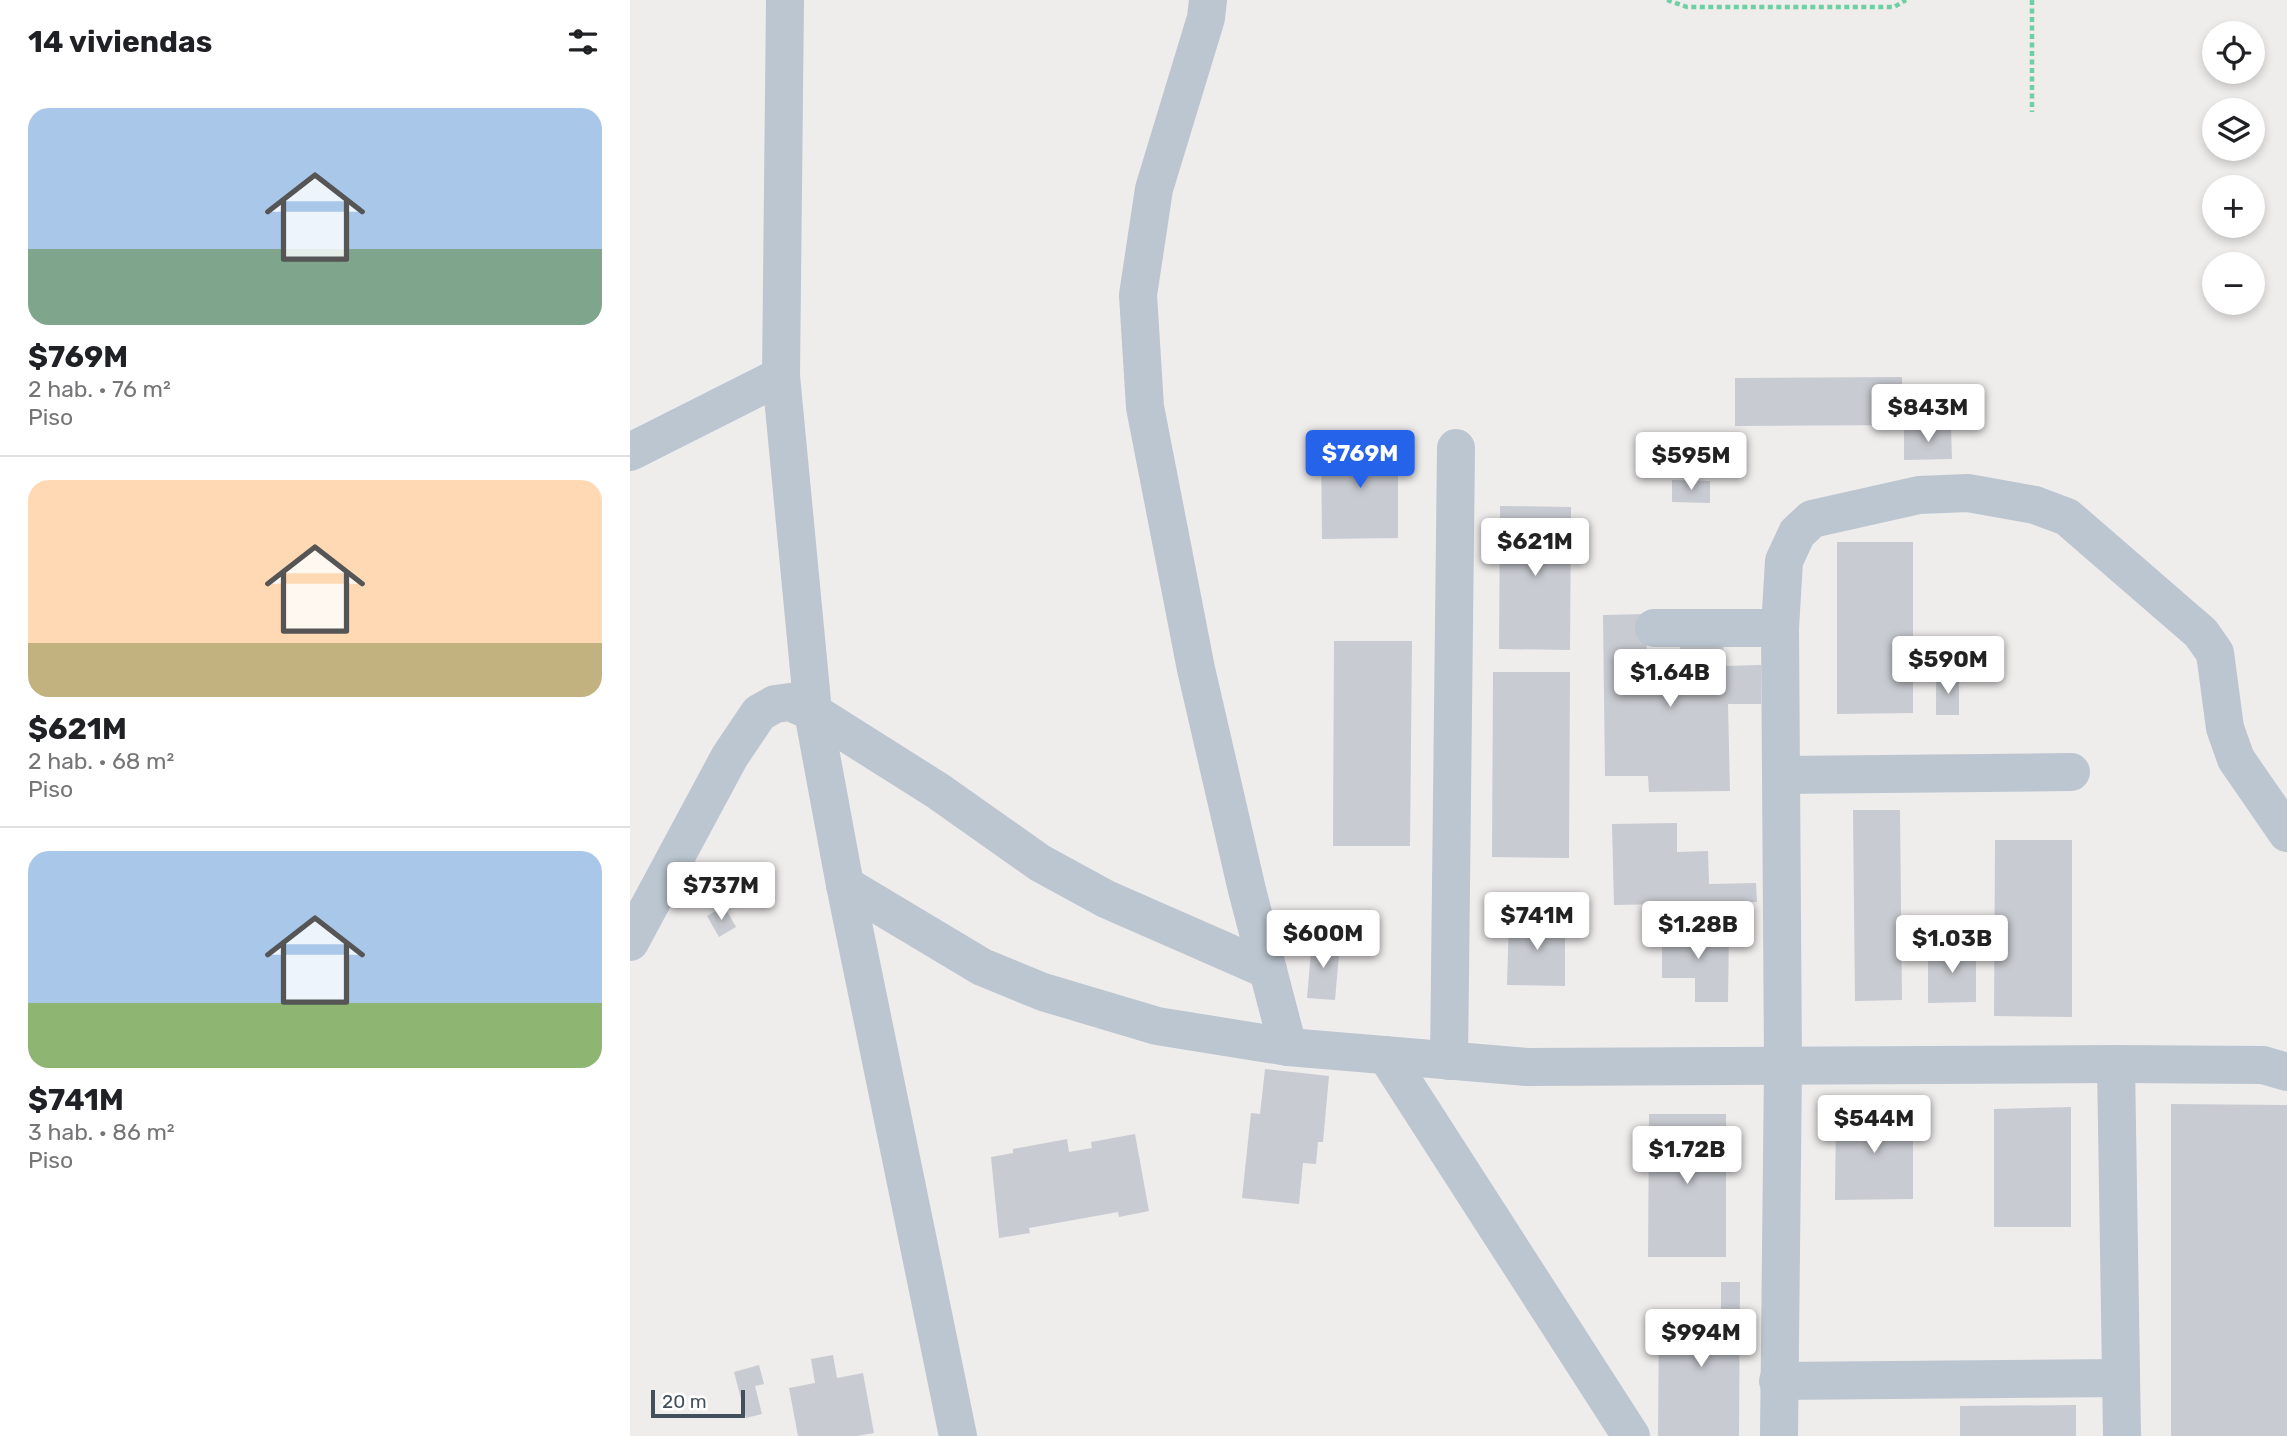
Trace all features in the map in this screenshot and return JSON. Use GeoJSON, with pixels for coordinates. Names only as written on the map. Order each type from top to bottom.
{"type":"FeatureCollection","features":[{"type":"Feature","properties":{"kind":"street"},"geometry":{"type":"LineString","coordinates":[[785,0],[781,376],[813,712],[845,885],[958,1436]]}},
{"type":"Feature","properties":{"kind":"street"},"geometry":{"type":"LineString","coordinates":[[1208,0],[1206,18],[1154,189],[1138,295],[1144,407],[1196,669],[1247,890],[1288,1047]]}},
{"type":"Feature","properties":{"kind":"street"},"geometry":{"type":"LineString","coordinates":[[630,452],[781,376]]}},
{"type":"Feature","properties":{"kind":"street"},"geometry":{"type":"LineString","coordinates":[[1449,1060],[1456,449]]}},
{"type":"Feature","properties":{"kind":"street"},"geometry":{"type":"LineString","coordinates":[[1779,1436],[1783,1066],[1780,628],[1784,561],[1797,533],[1812,519],[1919,495],[1968,493],[2035,505],[2067,517],[2201,633],[2215,653],[2225,728],[2236,759],[2287,833]]}},
{"type":"Feature","properties":{"kind":"street"},"geometry":{"type":"LineString","coordinates":[[1654,628],[1780,628]]}},
{"type":"Feature","properties":{"kind":"street"},"geometry":{"type":"LineString","coordinates":[[630,942],[730,755],[759,713],[775,704],[790,702],[813,712],[938,791],[1040,863],[1105,898],[1268,970]]}},
{"type":"Feature","properties":{"kind":"street"},"geometry":{"type":"LineString","coordinates":[[1782,775],[2071,772]]}},
{"type":"Feature","properties":{"kind":"street"},"geometry":{"type":"LineString","coordinates":[[845,885],[982,967],[1043,992],[1157,1026],[1288,1047],[1527,1067],[2116,1064],[2263,1065],[2287,1072]]}},
{"type":"Feature","properties":{"kind":"street"},"geometry":{"type":"LineString","coordinates":[[1386,1055],[1631,1436]]}},
{"type":"Feature","properties":{"kind":"street"},"geometry":{"type":"LineString","coordinates":[[2116,1064],[2122,1436]]}},
{"type":"Feature","properties":{"kind":"street"},"geometry":{"type":"LineString","coordinates":[[1778,1381],[2120,1378]]}},
{"type":"Feature","properties":{"kind":"path"},"geometry":{"type":"LineString","coordinates":[[1667,0],[1687,7],[1894,7],[1906,0]]}},
{"type":"Feature","properties":{"kind":"path"},"geometry":{"type":"LineString","coordinates":[[2032,0],[2032,112]]}},
{"type":"Feature","properties":{"kind":"building"},"geometry":{"type":"Polygon","coordinates":[[[1902,377],[1902,425],[1735,426],[1735,378],[1902,377]]]}},
{"type":"Feature","properties":{"kind":"building"},"geometry":{"type":"Polygon","coordinates":[[[1951,428],[1952,459],[1904,460],[1904,429],[1951,428]]]}},
{"type":"Feature","properties":{"kind":"building"},"geometry":{"type":"Polygon","coordinates":[[[1398,442],[1398,538],[1322,539],[1321,443],[1398,442]]]}},
{"type":"Feature","properties":{"kind":"building"},"geometry":{"type":"Polygon","coordinates":[[[1672,480],[1710,481],[1710,503],[1672,502],[1672,480]]]}},
{"type":"Feature","properties":{"kind":"building"},"geometry":{"type":"Polygon","coordinates":[[[1500,506],[1571,507],[1570,650],[1499,649],[1500,506]]]}},
{"type":"Feature","properties":{"kind":"building"},"geometry":{"type":"Polygon","coordinates":[[[1837,542],[1913,542],[1913,713],[1837,714],[1837,542]]]}},
{"type":"Feature","properties":{"kind":"building"},"geometry":{"type":"Polygon","coordinates":[[[1646,614],[1647,662],[1680,661],[1680,637],[1723,637],[1724,666],[1761,665],[1761,704],[1728,704],[1730,791],[1649,792],[1648,776],[1605,776],[1603,615],[1646,614]]]}},
{"type":"Feature","properties":{"kind":"building"},"geometry":{"type":"Polygon","coordinates":[[[1334,641],[1412,641],[1410,846],[1333,846],[1334,641]]]}},
{"type":"Feature","properties":{"kind":"building"},"geometry":{"type":"Polygon","coordinates":[[[1493,672],[1570,672],[1569,858],[1492,857],[1493,672]]]}},
{"type":"Feature","properties":{"kind":"building"},"geometry":{"type":"Polygon","coordinates":[[[1936,677],[1959,677],[1959,715],[1936,715],[1936,677]]]}},
{"type":"Feature","properties":{"kind":"building"},"geometry":{"type":"Polygon","coordinates":[[[1853,810],[1900,810],[1902,1000],[1855,1001],[1853,810]]]}},
{"type":"Feature","properties":{"kind":"building"},"geometry":{"type":"Polygon","coordinates":[[[1677,823],[1677,852],[1708,851],[1709,884],[1756,883],[1757,902],[1614,905],[1612,824],[1677,823]]]}},
{"type":"Feature","properties":{"kind":"building"},"geometry":{"type":"Polygon","coordinates":[[[1995,840],[2072,840],[2072,1017],[1994,1016],[1995,840]]]}},
{"type":"Feature","properties":{"kind":"building"},"geometry":{"type":"Polygon","coordinates":[[[724,906],[736,927],[719,937],[707,916],[724,906]]]}},
{"type":"Feature","properties":{"kind":"building"},"geometry":{"type":"Polygon","coordinates":[[[1509,918],[1565,918],[1565,986],[1507,985],[1509,918]]]}},
{"type":"Feature","properties":{"kind":"building"},"geometry":{"type":"Polygon","coordinates":[[[1662,929],[1729,930],[1728,1002],[1695,1002],[1695,978],[1662,978],[1662,929]]]}},
{"type":"Feature","properties":{"kind":"building"},"geometry":{"type":"Polygon","coordinates":[[[1312,941],[1340,943],[1335,1000],[1307,998],[1312,941]]]}},
{"type":"Feature","properties":{"kind":"building"},"geometry":{"type":"Polygon","coordinates":[[[1928,948],[1976,948],[1976,1002],[1928,1003],[1928,948]]]}},
{"type":"Feature","properties":{"kind":"building"},"geometry":{"type":"Polygon","coordinates":[[[1265,1069],[1329,1076],[1323,1142],[1318,1142],[1316,1164],[1303,1163],[1299,1204],[1242,1198],[1251,1113],[1260,1114],[1265,1069]]]}},
{"type":"Feature","properties":{"kind":"building"},"geometry":{"type":"Polygon","coordinates":[[[2171,1104],[2287,1105],[2287,1436],[2171,1436],[2171,1104]]]}},
{"type":"Feature","properties":{"kind":"building"},"geometry":{"type":"Polygon","coordinates":[[[2071,1107],[2071,1227],[1994,1227],[1994,1109],[2071,1107]]]}},
{"type":"Feature","properties":{"kind":"building"},"geometry":{"type":"Polygon","coordinates":[[[1913,1109],[1913,1199],[1835,1200],[1836,1110],[1913,1109]]]}},
{"type":"Feature","properties":{"kind":"building"},"geometry":{"type":"Polygon","coordinates":[[[1649,1114],[1726,1114],[1726,1257],[1648,1257],[1649,1114]]]}},
{"type":"Feature","properties":{"kind":"building"},"geometry":{"type":"Polygon","coordinates":[[[1135,1134],[1149,1211],[1119,1217],[1118,1212],[1029,1228],[1030,1233],[999,1238],[991,1157],[1013,1153],[1013,1149],[1067,1139],[1069,1152],[1092,1148],[1091,1142],[1135,1134]]]}},
{"type":"Feature","properties":{"kind":"building"},"geometry":{"type":"Polygon","coordinates":[[[1721,1282],[1740,1282],[1739,1436],[1658,1436],[1659,1310],[1721,1311],[1721,1282]]]}},
{"type":"Feature","properties":{"kind":"building"},"geometry":{"type":"Polygon","coordinates":[[[833,1355],[837,1378],[863,1373],[874,1433],[857,1436],[798,1436],[789,1388],[815,1383],[811,1359],[833,1355]]]}},
{"type":"Feature","properties":{"kind":"building"},"geometry":{"type":"Polygon","coordinates":[[[759,1365],[764,1384],[755,1386],[762,1414],[746,1418],[734,1372],[759,1365]]]}},
{"type":"Feature","properties":{"kind":"building"},"geometry":{"type":"Polygon","coordinates":[[[2076,1405],[2076,1436],[1960,1436],[1960,1406],[2076,1405]]]}}]}
